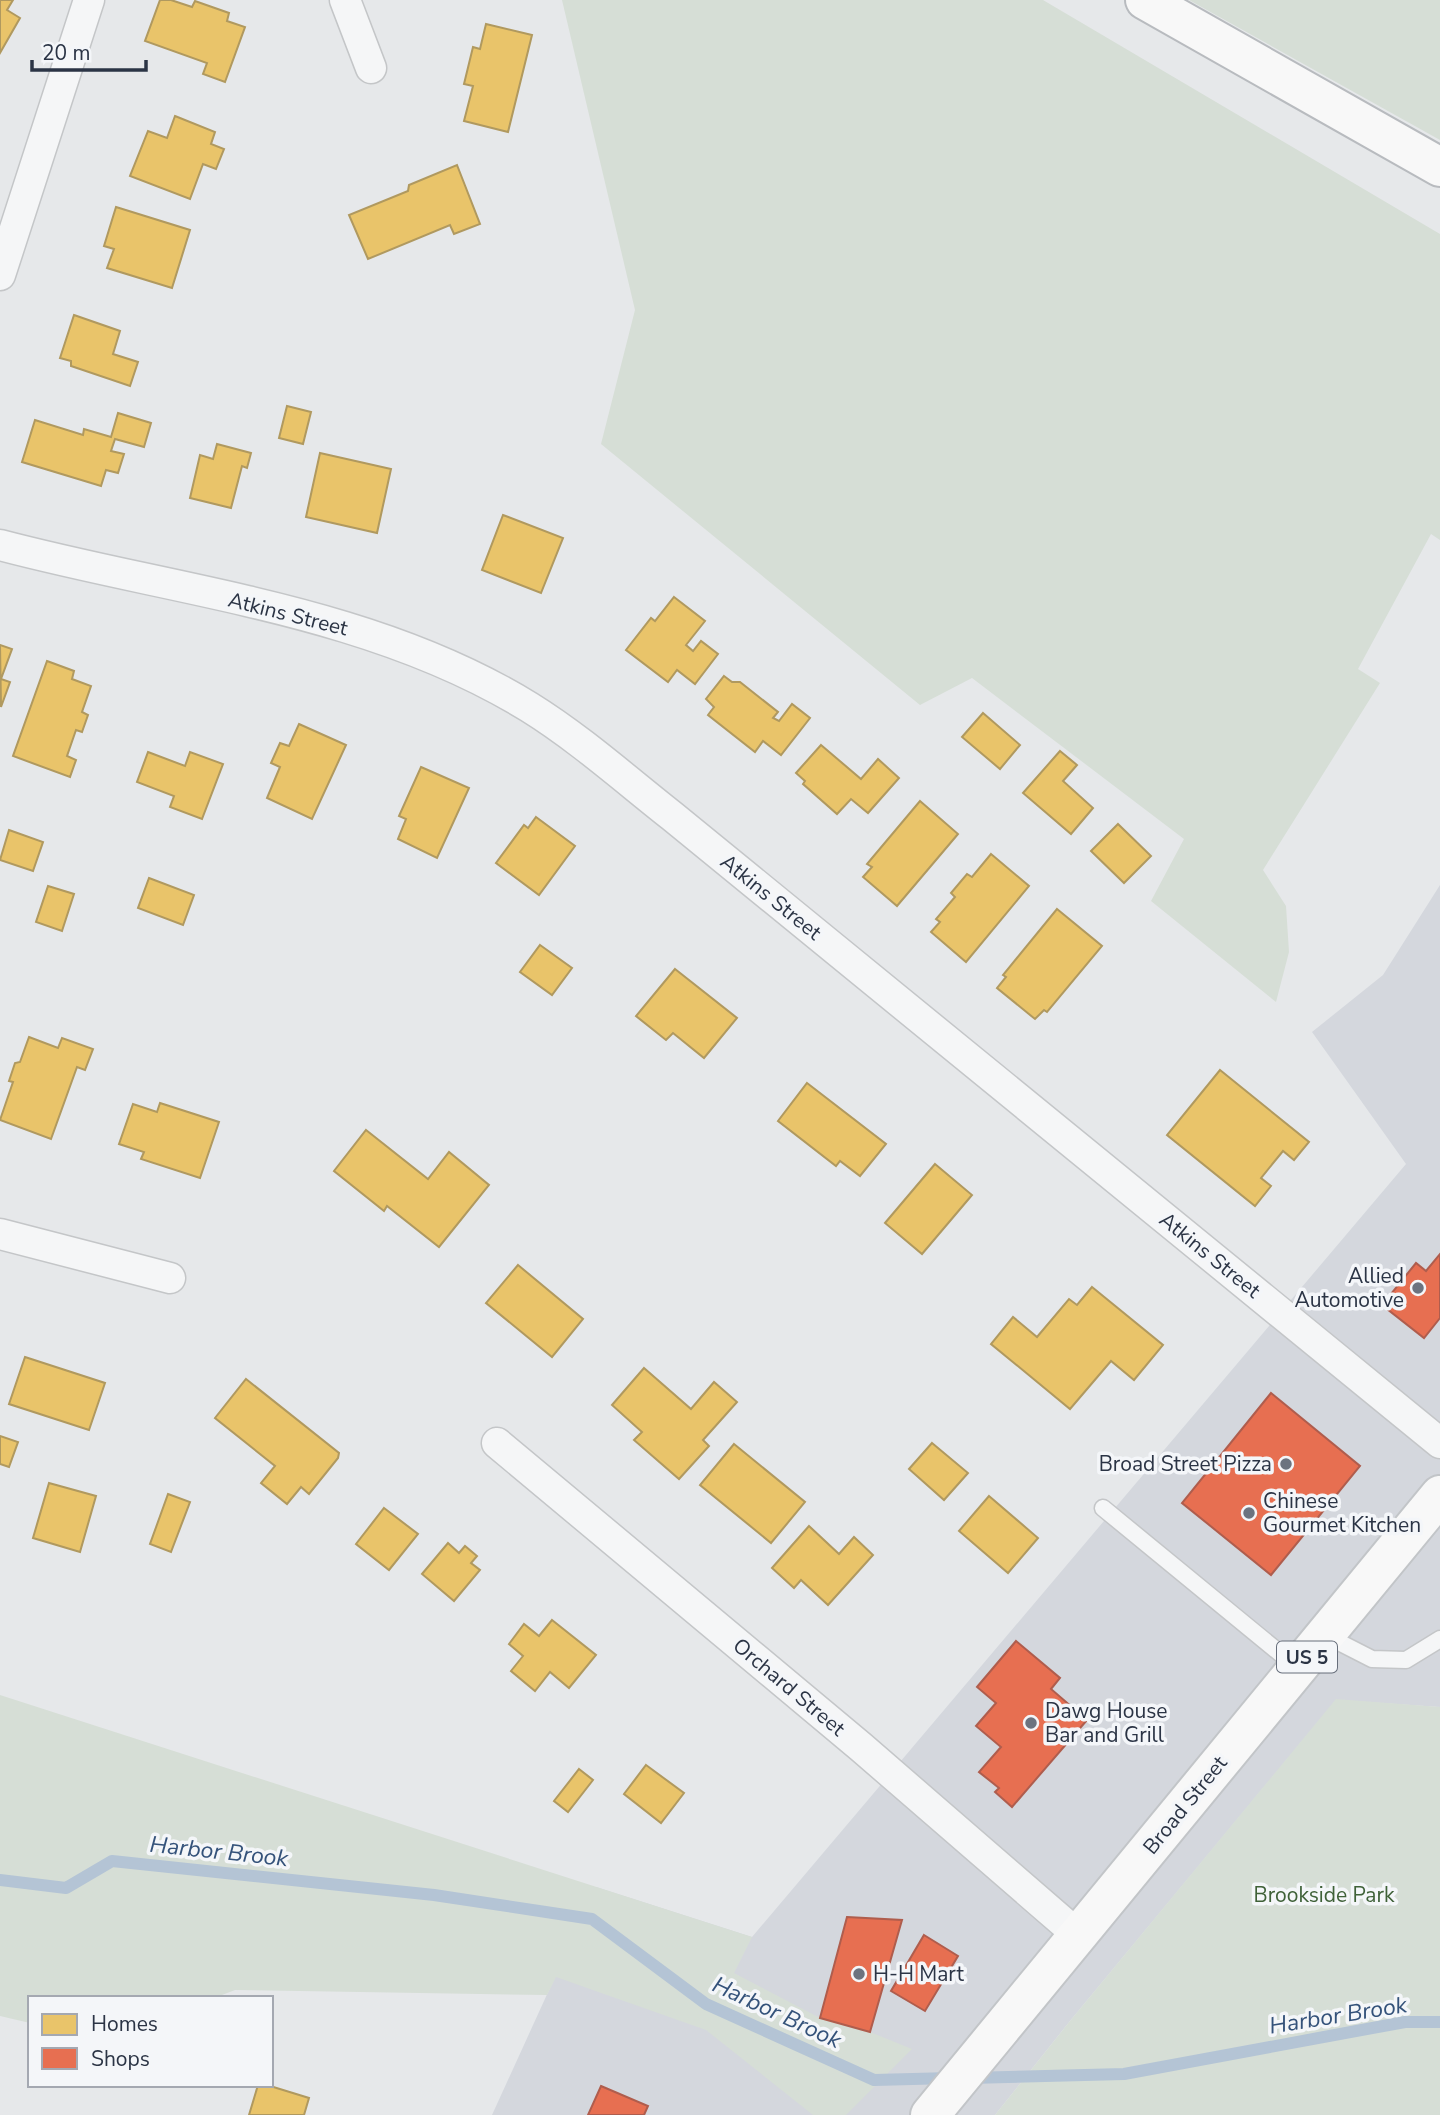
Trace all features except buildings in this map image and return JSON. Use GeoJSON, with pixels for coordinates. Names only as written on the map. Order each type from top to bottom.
{"type":"FeatureCollection","features":[{"type":"Feature","properties":{"kind":"main road"},"geometry":{"type":"LineString","coordinates":[[1145,0],[1440,167]]}},
{"type":"Feature","properties":{"kind":"main road","name":"Broad Street"},"geometry":{"type":"LineString","coordinates":[[934,2110],[1440,1495]]}},
{"type":"Feature","properties":{"kind":"street"},"geometry":{"type":"LineString","coordinates":[[0,275],[89,0]]}},
{"type":"Feature","properties":{"kind":"street"},"geometry":{"type":"LineString","coordinates":[[345,0],[371,68]]}},
{"type":"Feature","properties":{"kind":"street","name":"Atkins Street"},"geometry":{"type":"LineString","coordinates":[[0,545],[305,616],[388,640],[461,671],[529,707],[682,824],[1440,1443]]}},
{"type":"Feature","properties":{"kind":"street"},"geometry":{"type":"LineString","coordinates":[[0,1234],[170,1278]]}},
{"type":"Feature","properties":{"kind":"street","name":"Orchard Street"},"geometry":{"type":"LineString","coordinates":[[497,1443],[861,1747],[1078,1935]]}},
{"type":"Feature","properties":{"kind":"lane"},"geometry":{"type":"LineString","coordinates":[[1103,1508],[1298,1668]]}},
{"type":"Feature","properties":{"kind":"lane"},"geometry":{"type":"LineString","coordinates":[[1325,1635],[1372,1659],[1406,1660],[1440,1639]]}},
{"type":"Feature","properties":{"kind":"shaded area"},"geometry":{"type":"Polygon","coordinates":[[[1440,885],[1440,1707],[1336,1700],[995,2115],[492,2115],[596,1887],[752,1937],[1406,1164],[1312,1032],[1383,975],[1440,885]]]}},
{"type":"Feature","properties":{"kind":"green space"},"geometry":{"type":"Polygon","coordinates":[[[562,0],[1043,0],[1440,234],[1440,540],[1431,534],[1358,669],[1380,683],[1263,870],[1286,906],[1289,952],[1276,1002],[1151,901],[1184,839],[972,678],[920,705],[601,444],[635,310],[562,0]]]}},
{"type":"Feature","properties":{"kind":"green space"},"geometry":{"type":"Polygon","coordinates":[[[1189,0],[1440,0],[1440,140],[1189,0]]]}},
{"type":"Feature","properties":{"kind":"green space"},"geometry":{"type":"Polygon","coordinates":[[[0,1695],[752,1937],[734,1973],[820,2018],[870,2032],[912,2049],[846,2115],[813,2115],[706,2030],[556,1977],[547,1995],[235,1990],[219,1996],[28,1996],[28,2023],[0,2016],[0,1695]]]}},
{"type":"Feature","properties":{"kind":"green space","name":"Brookside Park"},"geometry":{"type":"Polygon","coordinates":[[[1336,1699],[1440,1707],[1440,2115],[995,2115],[1070,2021],[1336,1699]]]}},
{"type":"Feature","properties":{"kind":"waterway","name":"Harbor Brook"},"geometry":{"type":"LineString","coordinates":[[0,1880],[66,1888],[112,1861],[434,1895],[592,1919],[706,2004],[874,2080],[951,2078]]}},
{"type":"Feature","properties":{"kind":"waterway","name":"Harbor Brook"},"geometry":{"type":"LineString","coordinates":[[969,2078],[1124,2074],[1405,2022],[1440,2022]]}},
{"type":"Feature","properties":{"kind":"place","name":"Allied Automotive"},"geometry":{"type":"Point","coordinates":[1418,1288]}},
{"type":"Feature","properties":{"kind":"place","name":"Broad Street Pizza"},"geometry":{"type":"Point","coordinates":[1286,1464]}},
{"type":"Feature","properties":{"kind":"place","name":"Chinese Gourmet Kitchen"},"geometry":{"type":"Point","coordinates":[1249,1513]}},
{"type":"Feature","properties":{"kind":"place","name":"Dawg House Bar and Grill"},"geometry":{"type":"Point","coordinates":[1031,1723]}},
{"type":"Feature","properties":{"kind":"place","name":"H-H Mart"},"geometry":{"type":"Point","coordinates":[859,1974]}}]}
